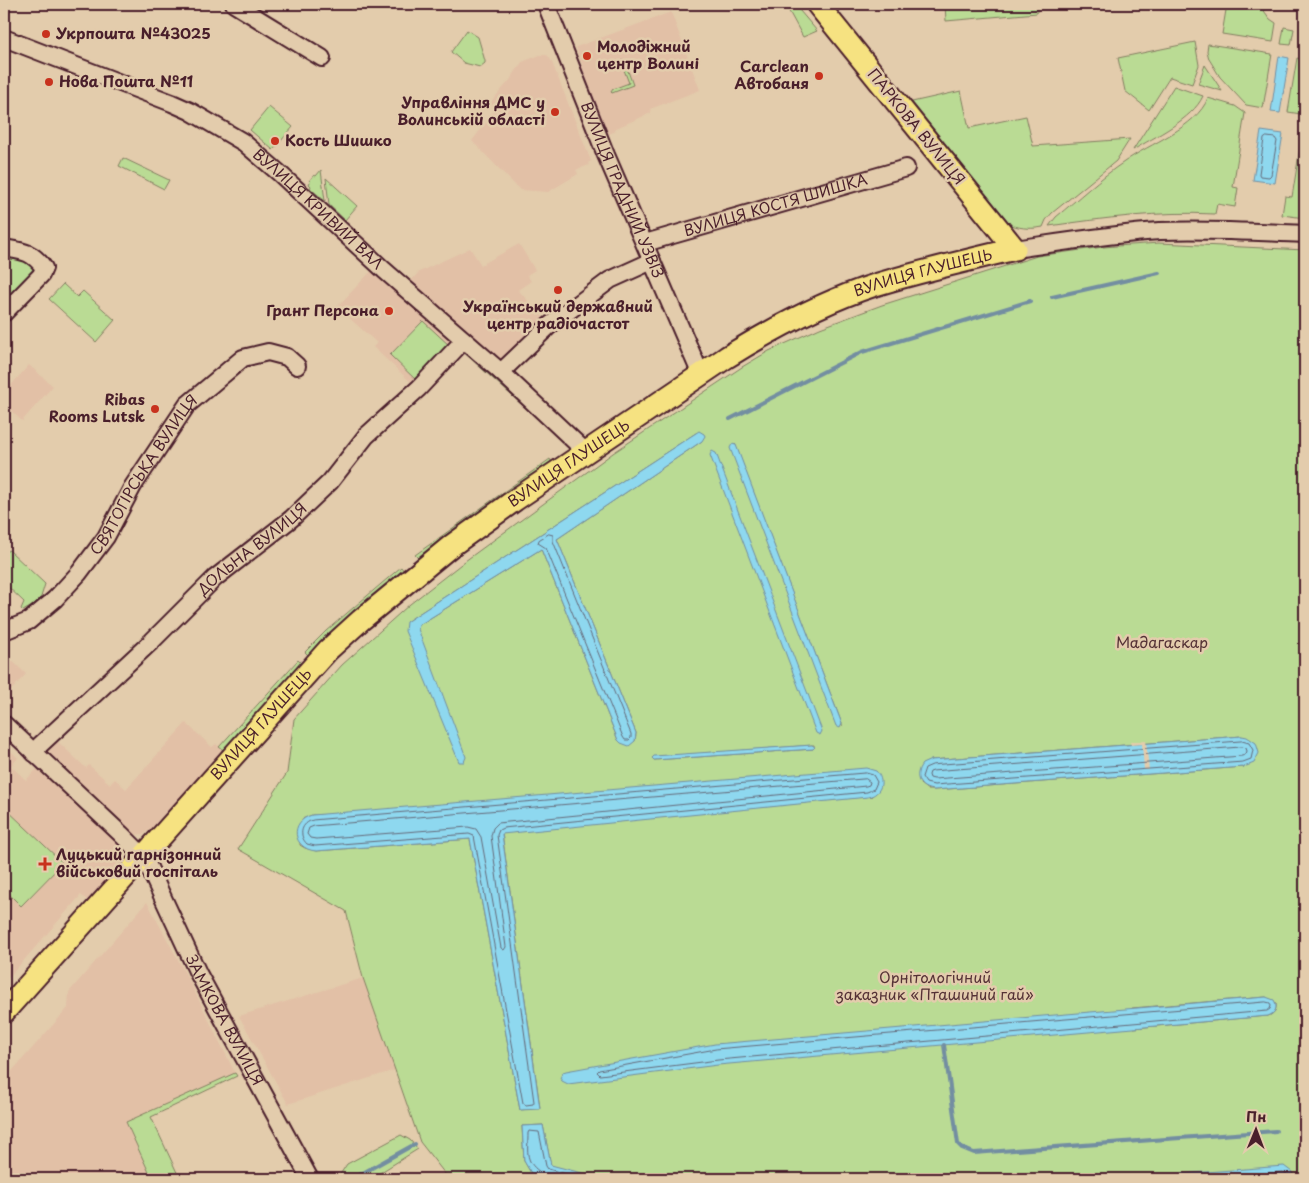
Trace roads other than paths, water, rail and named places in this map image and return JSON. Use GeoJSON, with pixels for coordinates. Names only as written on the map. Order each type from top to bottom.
{"type":"FeatureCollection","features":[{"type":"Feature","properties":{"kind":"main road","name":"ПАРКОВА ВУЛИЦЯ"},"geometry":{"type":"LineString","coordinates":[[816,4],[1015,249]]}},
{"type":"Feature","properties":{"kind":"main road","name":"ВУЛИЦЯ ГЛУШЕЦЬ"},"geometry":{"type":"LineString","coordinates":[[4,1012],[334,644],[399,588],[452,546],[586,452],[763,334],[827,304],[874,286],[1015,249]]}},
{"type":"Feature","properties":{"kind":"street"},"geometry":{"type":"LineString","coordinates":[[234,4],[322,58]]}},
{"type":"Feature","properties":{"kind":"street","name":"ВУЛИЦЯ ГРАДНИЙ УЗВІЗ"},"geometry":{"type":"LineString","coordinates":[[546,4],[606,155],[701,375]]}},
{"type":"Feature","properties":{"kind":"street","name":"ВУЛИЦЯ КРИВИЙ ВАЛ"},"geometry":{"type":"LineString","coordinates":[[4,38],[172,103],[190,111],[243,142],[384,270],[501,372],[586,452]]}},
{"type":"Feature","properties":{"kind":"street","name":"ВУЛИЦЯ КОСТЯ ШИШКА"},"geometry":{"type":"LineString","coordinates":[[645,243],[906,168]]}},
{"type":"Feature","properties":{"kind":"street","name":"ВУЛИЦЯ ГЛУШЕЦЬ"},"geometry":{"type":"LineString","coordinates":[[1015,249],[1102,236],[1160,232],[1223,231],[1305,234]]}},
{"type":"Feature","properties":{"kind":"street"},"geometry":{"type":"LineString","coordinates":[[4,248],[28,252],[44,268],[40,275],[4,313]]}},
{"type":"Feature","properties":{"kind":"street"},"geometry":{"type":"LineString","coordinates":[[501,372],[550,325],[610,280],[652,261]]}},
{"type":"Feature","properties":{"kind":"street","name":"ДОЛЬНА ВУЛИЦЯ"},"geometry":{"type":"LineString","coordinates":[[34,753],[40,745],[152,641],[215,578],[291,519],[330,482],[366,436],[419,388],[464,340]]}},
{"type":"Feature","properties":{"kind":"street","name":"СВЯТОГІРСЬКА ВУЛИЦЯ"},"geometry":{"type":"LineString","coordinates":[[4,631],[29,621],[55,599],[79,573],[106,537],[132,486],[187,405],[243,358],[268,352],[287,357],[297,366]]}},
{"type":"Feature","properties":{"kind":"street","name":"ЗАМКОВА ВУЛИЦЯ"},"geometry":{"type":"LineString","coordinates":[[4,724],[122,834],[144,857],[198,973],[310,1179]]}},
{"type":"Feature","properties":{"kind":"water"},"geometry":{"type":"Polygon","coordinates":[[[1279,56],[1289,58],[1280,113],[1271,112],[1279,56]]]}},
{"type":"Feature","properties":{"kind":"water"},"geometry":{"type":"Polygon","coordinates":[[[1261,131],[1283,134],[1275,183],[1253,180],[1261,131]]]}},
{"type":"Feature","properties":{"kind":"water"},"geometry":{"type":"Polygon","coordinates":[[[699,431],[705,436],[702,441],[557,539],[636,733],[635,741],[629,746],[618,740],[541,549],[419,625],[418,629],[466,757],[464,762],[459,762],[405,631],[406,622],[699,431]]]}},
{"type":"Feature","properties":{"kind":"water"},"geometry":{"type":"Polygon","coordinates":[[[732,444],[736,445],[842,724],[840,728],[836,726],[730,448],[732,444]]]}},
{"type":"Feature","properties":{"kind":"water"},"geometry":{"type":"Polygon","coordinates":[[[712,451],[716,453],[822,731],[820,735],[816,733],[710,455],[712,451]]]}},
{"type":"Feature","properties":{"kind":"water"},"geometry":{"type":"Polygon","coordinates":[[[1242,736],[1256,743],[1259,753],[1254,763],[1244,767],[934,790],[921,784],[918,777],[922,764],[931,760],[1242,736]]]}},
{"type":"Feature","properties":{"kind":"water"},"geometry":{"type":"Polygon","coordinates":[[[812,745],[815,747],[813,749],[654,760],[652,758],[654,756],[812,745]]]}},
{"type":"Feature","properties":{"kind":"water"},"geometry":{"type":"Polygon","coordinates":[[[866,768],[876,771],[881,778],[879,790],[868,797],[502,834],[540,1109],[520,1110],[470,839],[316,851],[302,845],[296,834],[300,823],[312,815],[866,768]]]}},
{"type":"Feature","properties":{"kind":"water"},"geometry":{"type":"Polygon","coordinates":[[[1266,997],[1274,1000],[1276,1005],[1275,1010],[1268,1016],[718,1065],[568,1084],[560,1078],[563,1072],[566,1071],[715,1044],[1266,997]]]}},
{"type":"Feature","properties":{"kind":"water"},"geometry":{"type":"Polygon","coordinates":[[[543,1125],[551,1165],[605,1179],[543,1179],[531,1173],[524,1161],[522,1126],[543,1125]]]}},
{"type":"Feature","properties":{"kind":"water"},"geometry":{"type":"Polygon","coordinates":[[[1284,1166],[1292,1172],[1294,1179],[1114,1179],[1284,1166]]]}},
{"type":"Feature","properties":{"kind":"waterway"},"geometry":{"type":"LineString","coordinates":[[1052,297],[1159,273]]}},
{"type":"Feature","properties":{"kind":"waterway"},"geometry":{"type":"LineString","coordinates":[[730,419],[862,352],[1030,301]]}},
{"type":"Feature","properties":{"kind":"waterway"},"geometry":{"type":"LineString","coordinates":[[944,1045],[958,1144],[962,1148],[974,1153],[1276,1131]]}},
{"type":"Feature","properties":{"kind":"waterway"},"geometry":{"type":"LineString","coordinates":[[352,1179],[415,1144]]}},
{"type":"Feature","properties":{"kind":"place","name":"Укрпошта №43025"},"geometry":{"type":"Point","coordinates":[46,34]}},
{"type":"Feature","properties":{"kind":"place","name":"Молодіжний центр Волині"},"geometry":{"type":"Point","coordinates":[587,56]}},
{"type":"Feature","properties":{"kind":"place","name":"Carclean Автобаня"},"geometry":{"type":"Point","coordinates":[819,76]}},
{"type":"Feature","properties":{"kind":"place","name":"Нова Пошта №11"},"geometry":{"type":"Point","coordinates":[49,82]}},
{"type":"Feature","properties":{"kind":"place","name":"Управління ДМС у Волинській області"},"geometry":{"type":"Point","coordinates":[555,112]}},
{"type":"Feature","properties":{"kind":"place","name":"Кость Шишко"},"geometry":{"type":"Point","coordinates":[275,141]}},
{"type":"Feature","properties":{"kind":"place","name":"Український державний центр радіочастот"},"geometry":{"type":"Point","coordinates":[558,290]}},
{"type":"Feature","properties":{"kind":"place","name":"Грант Персона"},"geometry":{"type":"Point","coordinates":[389,311]}},
{"type":"Feature","properties":{"kind":"place","name":"Ribas Rooms Lutsk"},"geometry":{"type":"Point","coordinates":[155,409]}},
{"type":"Feature","properties":{"kind":"place","name":"Луцький гарнізонний військовий госпіталь"},"geometry":{"type":"Point","coordinates":[45,864]}},
{"type":"Feature","properties":{"kind":"park label","name":"Мадагаскар"},"geometry":{"type":"Point","coordinates":[1162,643]}},
{"type":"Feature","properties":{"kind":"park label","name":"Орнітологічний заказник «Пташиний гай»"},"geometry":{"type":"Point","coordinates":[935,986]}}]}
